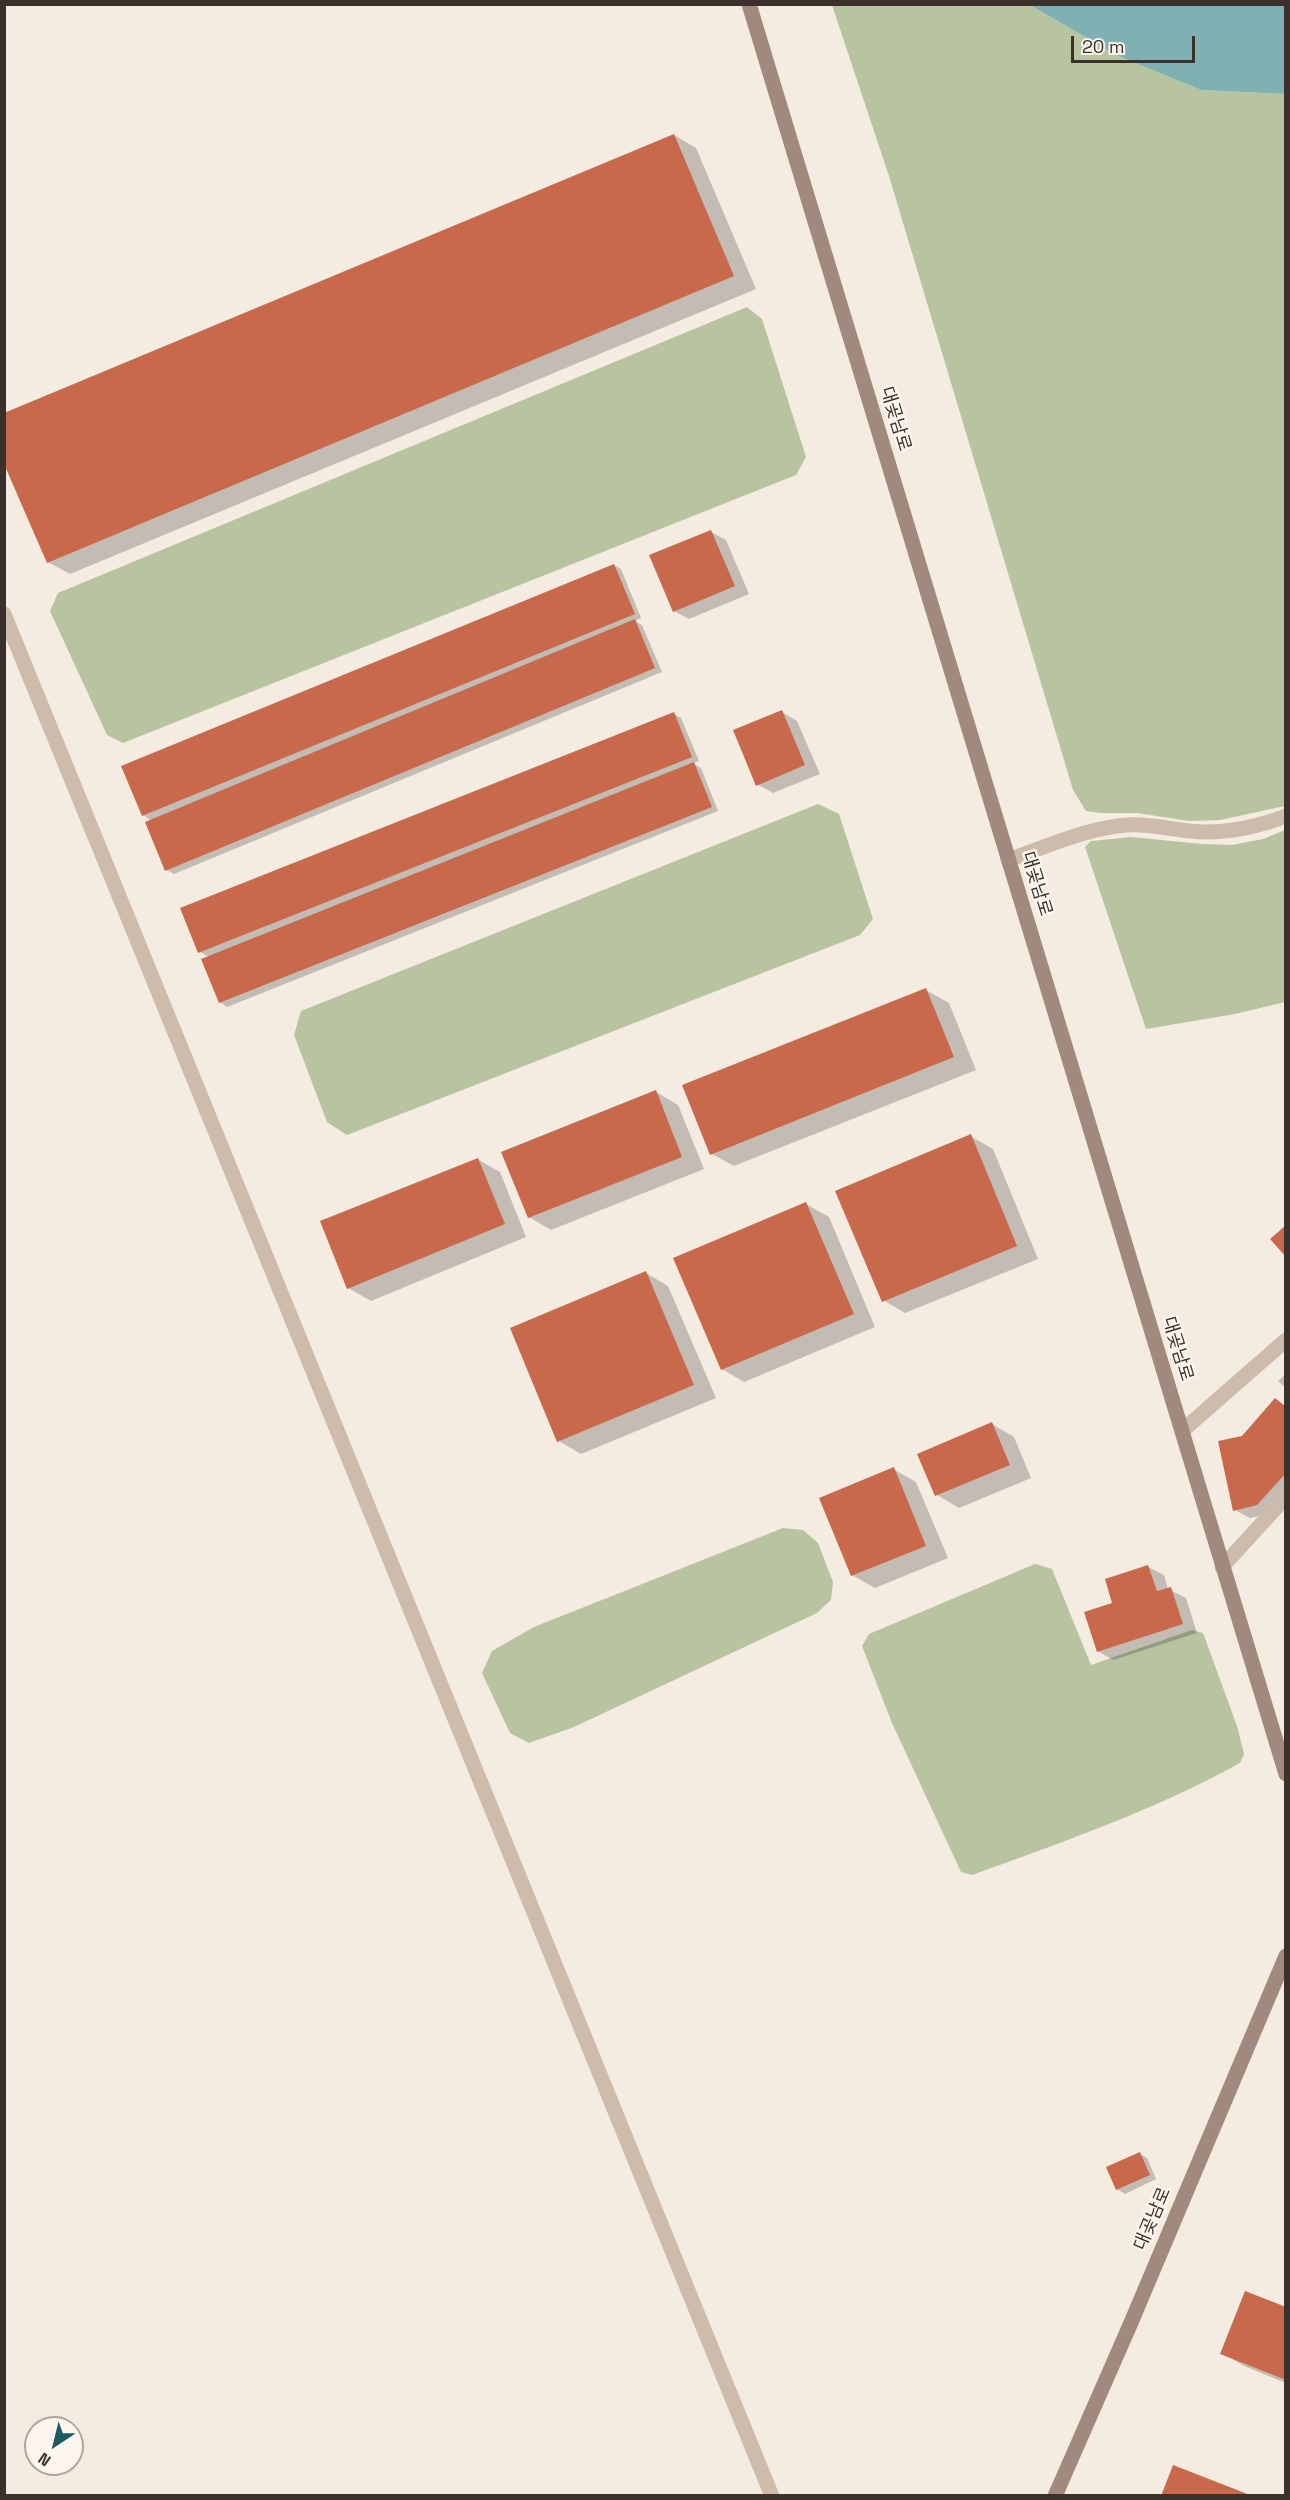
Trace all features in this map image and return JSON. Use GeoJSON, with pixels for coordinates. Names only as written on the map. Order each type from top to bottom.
{"type":"FeatureCollection","features":[{"type":"Feature","properties":{"kind":"street","name":"대곶남로"},"geometry":{"type":"LineString","coordinates":[[749,4],[1286,1774]]}},
{"type":"Feature","properties":{"kind":"street","name":"대곶남로"},"geometry":{"type":"LineString","coordinates":[[1054,2496],[1130,2325],[1286,1956]]}},
{"type":"Feature","properties":{"kind":"lane"},"geometry":{"type":"LineString","coordinates":[[4,614],[772,2496]]}},
{"type":"Feature","properties":{"kind":"lane"},"geometry":{"type":"LineString","coordinates":[[1008,860],[1100,828],[1154,825],[1203,832],[1241,829],[1286,816]]}},
{"type":"Feature","properties":{"kind":"lane"},"geometry":{"type":"LineString","coordinates":[[1182,1431],[1286,1341]]}},
{"type":"Feature","properties":{"kind":"lane"},"geometry":{"type":"LineString","coordinates":[[1222,1567],[1286,1497]]}},
{"type":"Feature","properties":{"kind":"green space"},"geometry":{"type":"Polygon","coordinates":[[[832,5],[1030,5],[1116,55],[1201,90],[1285,94],[1285,806],[1220,820],[1189,821],[1137,813],[1086,811],[1073,790],[889,176],[832,5]]]}},
{"type":"Feature","properties":{"kind":"green space"},"geometry":{"type":"Polygon","coordinates":[[[747,307],[762,319],[806,457],[796,475],[123,743],[107,735],[50,611],[58,593],[747,307]]]}},
{"type":"Feature","properties":{"kind":"green space"},"geometry":{"type":"Polygon","coordinates":[[[818,804],[839,814],[873,919],[860,935],[347,1135],[327,1122],[294,1035],[301,1011],[818,804]]]}},
{"type":"Feature","properties":{"kind":"green space"},"geometry":{"type":"Polygon","coordinates":[[[1285,830],[1285,1002],[1235,1014],[1146,1029],[1085,847],[1091,841],[1131,837],[1232,845],[1263,839],[1285,830]]]}},
{"type":"Feature","properties":{"kind":"green space"},"geometry":{"type":"Polygon","coordinates":[[[783,1528],[803,1530],[818,1543],[833,1582],[831,1600],[817,1613],[574,1727],[529,1743],[510,1733],[482,1673],[492,1651],[534,1627],[783,1528]]]}},
{"type":"Feature","properties":{"kind":"green space"},"geometry":{"type":"Polygon","coordinates":[[[1035,1564],[1052,1569],[1091,1665],[1192,1630],[1203,1633],[1237,1726],[1244,1754],[1240,1763],[1141,1811],[972,1875],[961,1872],[892,1723],[862,1646],[869,1634],[1035,1564]]]}},
{"type":"Feature","properties":{"kind":"water"},"geometry":{"type":"Polygon","coordinates":[[[1030,5],[1285,5],[1285,94],[1201,90],[1116,55],[1030,5]]]}},
{"type":"Feature","properties":{"kind":"building"},"geometry":{"type":"Polygon","coordinates":[[[674,134],[734,276],[47,563],[4,464],[4,413],[674,134]]]}},
{"type":"Feature","properties":{"kind":"building"},"geometry":{"type":"Polygon","coordinates":[[[711,530],[735,586],[673,612],[649,555],[711,530]]]}},
{"type":"Feature","properties":{"kind":"building"},"geometry":{"type":"Polygon","coordinates":[[[614,564],[635,614],[142,816],[121,766],[614,564]]]}},
{"type":"Feature","properties":{"kind":"building"},"geometry":{"type":"Polygon","coordinates":[[[635,619],[655,668],[165,871],[145,822],[635,619]]]}},
{"type":"Feature","properties":{"kind":"building"},"geometry":{"type":"Polygon","coordinates":[[[782,710],[805,765],[756,786],[733,730],[782,710]]]}},
{"type":"Feature","properties":{"kind":"building"},"geometry":{"type":"Polygon","coordinates":[[[674,712],[692,757],[198,953],[180,908],[674,712]]]}},
{"type":"Feature","properties":{"kind":"building"},"geometry":{"type":"Polygon","coordinates":[[[694,762],[712,807],[219,1003],[201,959],[694,762]]]}},
{"type":"Feature","properties":{"kind":"building"},"geometry":{"type":"Polygon","coordinates":[[[926,988],[954,1057],[710,1155],[682,1085],[926,988]]]}},
{"type":"Feature","properties":{"kind":"building"},"geometry":{"type":"Polygon","coordinates":[[[656,1090],[682,1157],[528,1218],[501,1152],[656,1090]]]}},
{"type":"Feature","properties":{"kind":"building"},"geometry":{"type":"Polygon","coordinates":[[[971,1134],[1017,1246],[882,1302],[835,1191],[971,1134]]]}},
{"type":"Feature","properties":{"kind":"building"},"geometry":{"type":"Polygon","coordinates":[[[478,1158],[505,1224],[347,1289],[320,1221],[478,1158]]]}},
{"type":"Feature","properties":{"kind":"building"},"geometry":{"type":"Polygon","coordinates":[[[806,1202],[854,1314],[721,1370],[673,1258],[806,1202]]]}},
{"type":"Feature","properties":{"kind":"building"},"geometry":{"type":"Polygon","coordinates":[[[1286,1225],[1286,1257],[1270,1239],[1286,1225]]]}},
{"type":"Feature","properties":{"kind":"building"},"geometry":{"type":"Polygon","coordinates":[[[646,1271],[694,1385],[557,1442],[510,1328],[646,1271]]]}},
{"type":"Feature","properties":{"kind":"building"},"geometry":{"type":"Polygon","coordinates":[[[1275,1398],[1286,1407],[1286,1473],[1257,1505],[1233,1511],[1218,1441],[1242,1436],[1275,1398]]]}},
{"type":"Feature","properties":{"kind":"building"},"geometry":{"type":"Polygon","coordinates":[[[992,1422],[1010,1465],[935,1496],[917,1454],[992,1422]]]}},
{"type":"Feature","properties":{"kind":"building"},"geometry":{"type":"Polygon","coordinates":[[[894,1467],[926,1546],[851,1576],[819,1498],[894,1467]]]}},
{"type":"Feature","properties":{"kind":"building"},"geometry":{"type":"Polygon","coordinates":[[[1148,1565],[1157,1591],[1171,1587],[1183,1624],[1097,1652],[1084,1612],[1112,1603],[1105,1579],[1148,1565]]]}},
{"type":"Feature","properties":{"kind":"building"},"geometry":{"type":"Polygon","coordinates":[[[1140,2152],[1150,2175],[1116,2190],[1106,2167],[1140,2152]]]}},
{"type":"Feature","properties":{"kind":"building"},"geometry":{"type":"Polygon","coordinates":[[[1245,2291],[1286,2307],[1286,2380],[1220,2354],[1245,2291]]]}},
{"type":"Feature","properties":{"kind":"building"},"geometry":{"type":"Polygon","coordinates":[[[1173,2465],[1250,2495],[1250,2496],[1161,2496],[1173,2465]]]}}]}
